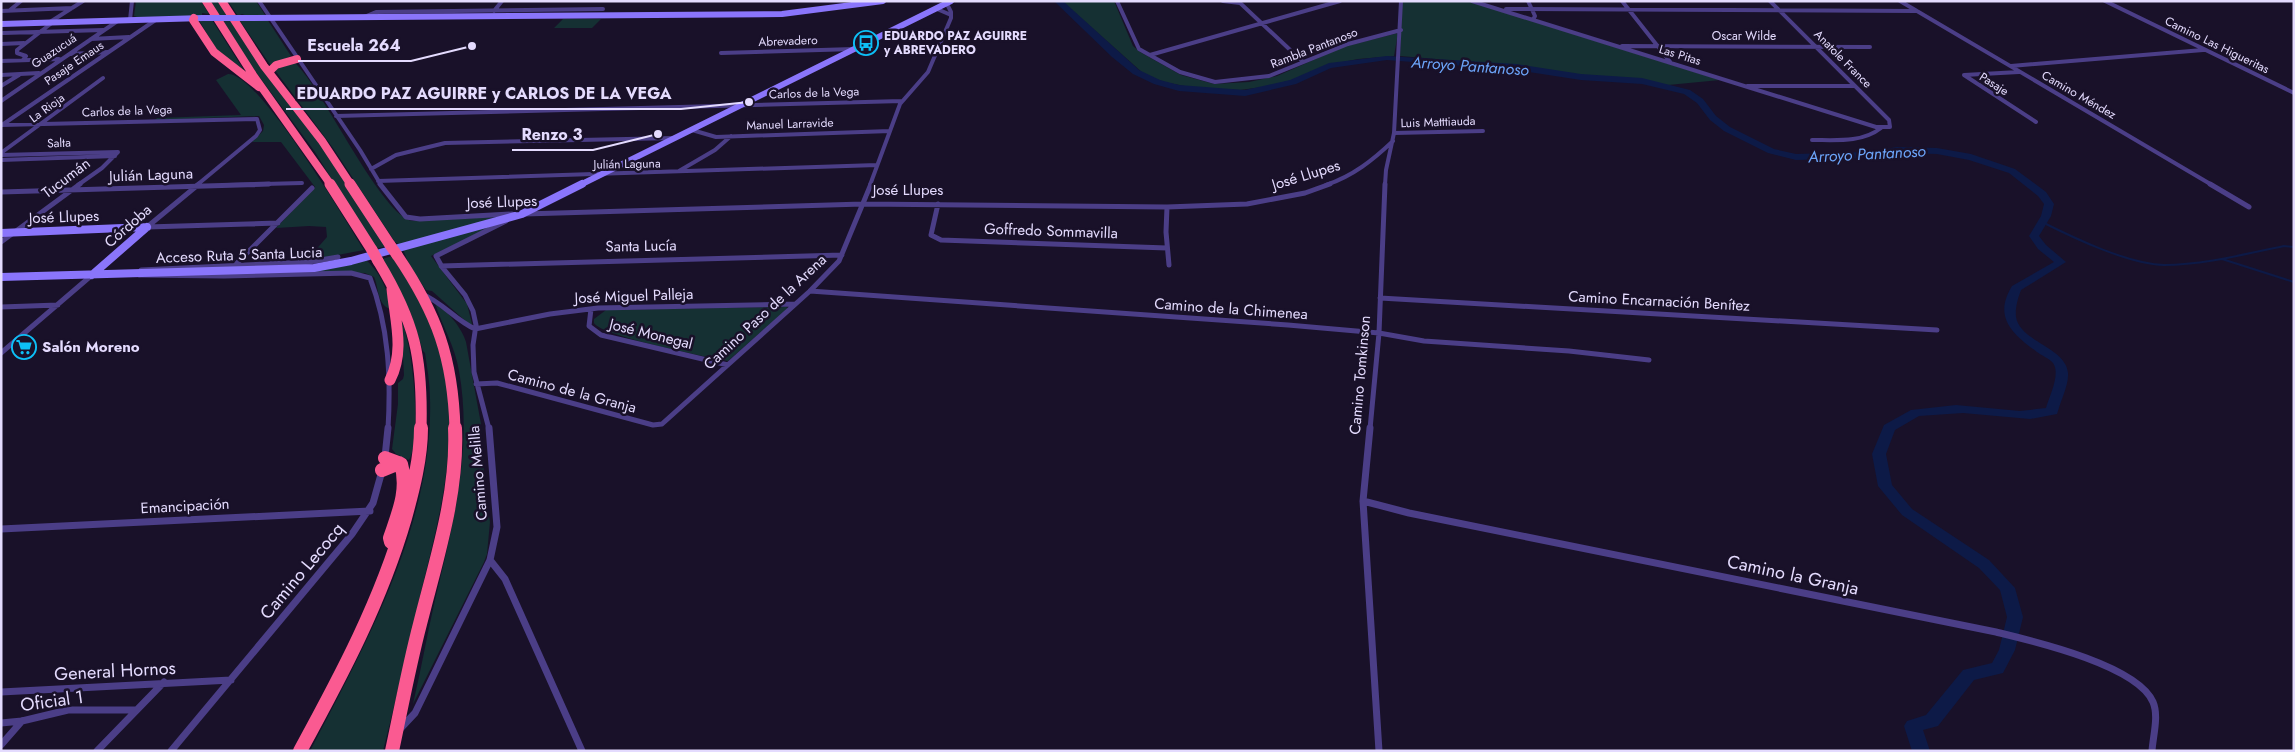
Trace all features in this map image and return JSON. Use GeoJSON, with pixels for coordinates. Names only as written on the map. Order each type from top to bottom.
{"type":"FeatureCollection","features":[{"type":"Feature","properties":{"kind":"highway"},"geometry":{"type":"LineString","coordinates":[[206,1],[241,56],[309,150],[375,255],[393,286],[413,331],[419,362],[422,396],[421,434],[416,476],[394,551],[377,596],[337,684],[300,751]]}},
{"type":"Feature","properties":{"kind":"highway"},"geometry":{"type":"LineString","coordinates":[[222,1],[269,72],[322,142],[422,294],[435,320],[449,365],[456,401],[456,458],[453,485],[392,751]]}},
{"type":"Feature","properties":{"kind":"highway"},"geometry":{"type":"LineString","coordinates":[[194,18],[192,20],[214,52],[268,94]]}},
{"type":"Feature","properties":{"kind":"highway"},"geometry":{"type":"LineString","coordinates":[[269,72],[274,66],[297,59]]}},
{"type":"Feature","properties":{"kind":"highway"},"geometry":{"type":"LineString","coordinates":[[390,380],[398,363],[396,314],[391,291],[393,286]]}},
{"type":"Feature","properties":{"kind":"highway"},"geometry":{"type":"LineString","coordinates":[[383,464],[399,463],[405,473],[405,482],[390,538],[394,551]]}},
{"type":"Feature","properties":{"kind":"street"},"geometry":{"type":"LineString","coordinates":[[10,10],[21,1]]}},
{"type":"Feature","properties":{"kind":"street"},"geometry":{"type":"LineString","coordinates":[[23,60],[26,56],[16,52],[24,43],[83,1]]}},
{"type":"Feature","properties":{"kind":"street"},"geometry":{"type":"LineString","coordinates":[[130,20],[132,1]]}},
{"type":"Feature","properties":{"kind":"street"},"geometry":{"type":"LineString","coordinates":[[259,1],[378,181]]}},
{"type":"Feature","properties":{"kind":"street"},"geometry":{"type":"LineString","coordinates":[[488,16],[502,1]]}},
{"type":"Feature","properties":{"kind":"street"},"geometry":{"type":"LineString","coordinates":[[364,17],[376,12],[494,10],[789,14],[883,1]]}},
{"type":"Feature","properties":{"kind":"street","name":"Rambla Pantanoso"},"geometry":{"type":"LineString","coordinates":[[1117,1],[1135,43],[1139,48],[1185,74],[1221,82],[1269,76],[1348,44],[1401,30]]}},
{"type":"Feature","properties":{"kind":"street"},"geometry":{"type":"LineString","coordinates":[[1223,1],[1239,2],[1303,62]]}},
{"type":"Feature","properties":{"kind":"street"},"geometry":{"type":"LineString","coordinates":[[1150,55],[1340,1]]}},
{"type":"Feature","properties":{"kind":"street","name":"Camino Tomkinson"},"geometry":{"type":"LineString","coordinates":[[1379,751],[1366,573],[1363,501],[1379,333],[1386,170],[1394,133],[1396,64],[1401,30],[1401,1]]}},
{"type":"Feature","properties":{"kind":"street","name":"Las Pitas"},"geometry":{"type":"LineString","coordinates":[[1472,1],[1881,128]]}},
{"type":"Feature","properties":{"kind":"street"},"geometry":{"type":"LineString","coordinates":[[1528,1],[1535,16],[1533,20]]}},
{"type":"Feature","properties":{"kind":"street"},"geometry":{"type":"LineString","coordinates":[[1622,1],[1671,63]]}},
{"type":"Feature","properties":{"kind":"street","name":"Anatole France"},"geometry":{"type":"LineString","coordinates":[[1770,1],[1891,122],[1890,127],[1881,128]]}},
{"type":"Feature","properties":{"kind":"street","name":"Camino Méndez"},"geometry":{"type":"LineString","coordinates":[[1900,1],[2249,207]]}},
{"type":"Feature","properties":{"kind":"street","name":"Camino Las Higueritas"},"geometry":{"type":"LineString","coordinates":[[2105,1],[2288,90],[2294,91]]}},
{"type":"Feature","properties":{"kind":"street"},"geometry":{"type":"LineString","coordinates":[[944,4],[951,15]]}},
{"type":"Feature","properties":{"kind":"street"},"geometry":{"type":"LineString","coordinates":[[944,4],[951,15]]}},
{"type":"Feature","properties":{"kind":"street","name":"Acceso Ruta 5 Santa Lucia"},"geometry":{"type":"LineString","coordinates":[[130,273],[314,268],[358,259],[522,214],[944,4]]}},
{"type":"Feature","properties":{"kind":"street"},"geometry":{"type":"LineString","coordinates":[[1,11],[72,8]]}},
{"type":"Feature","properties":{"kind":"street"},"geometry":{"type":"LineString","coordinates":[[1499,9],[1917,11]]}},
{"type":"Feature","properties":{"kind":"street"},"geometry":{"type":"LineString","coordinates":[[549,16],[553,10]]}},
{"type":"Feature","properties":{"kind":"street"},"geometry":{"type":"LineString","coordinates":[[1,24],[194,18],[549,16],[603,10]]}},
{"type":"Feature","properties":{"kind":"street"},"geometry":{"type":"LineString","coordinates":[[433,16],[439,11]]}},
{"type":"Feature","properties":{"kind":"street","name":"Camino Paso de la Arena"},"geometry":{"type":"LineString","coordinates":[[662,424],[810,292],[836,264],[842,255],[864,204],[902,101],[928,72],[951,15]]}},
{"type":"Feature","properties":{"kind":"street","name":"Pasaje Emaus"},"geometry":{"type":"LineString","coordinates":[[2,125],[157,19]]}},
{"type":"Feature","properties":{"kind":"street","name":"Guazucuá"},"geometry":{"type":"LineString","coordinates":[[1,101],[120,20]]}},
{"type":"Feature","properties":{"kind":"street"},"geometry":{"type":"LineString","coordinates":[[2,34],[16,24]]}},
{"type":"Feature","properties":{"kind":"street"},"geometry":{"type":"LineString","coordinates":[[2,34],[103,30]]}},
{"type":"Feature","properties":{"kind":"street"},"geometry":{"type":"LineString","coordinates":[[91,39],[131,37]]}},
{"type":"Feature","properties":{"kind":"street"},"geometry":{"type":"LineString","coordinates":[[1,44],[24,43]]}},
{"type":"Feature","properties":{"kind":"street","name":"Oscar Wilde"},"geometry":{"type":"LineString","coordinates":[[1617,46],[1870,46]]}},
{"type":"Feature","properties":{"kind":"street","name":"Abrevadero"},"geometry":{"type":"LineString","coordinates":[[721,53],[856,49]]}},
{"type":"Feature","properties":{"kind":"street"},"geometry":{"type":"LineString","coordinates":[[2010,66],[2206,50]]}},
{"type":"Feature","properties":{"kind":"street"},"geometry":{"type":"LineString","coordinates":[[69,54],[108,52]]}},
{"type":"Feature","properties":{"kind":"street"},"geometry":{"type":"LineString","coordinates":[[1,61],[61,59]]}},
{"type":"Feature","properties":{"kind":"street","name":"Pasaje"},"geometry":{"type":"LineString","coordinates":[[2019,72],[1964,75],[2036,122]]}},
{"type":"Feature","properties":{"kind":"street"},"geometry":{"type":"LineString","coordinates":[[1,75],[40,73]]}},
{"type":"Feature","properties":{"kind":"street"},"geometry":{"type":"LineString","coordinates":[[1,86],[21,74]]}},
{"type":"Feature","properties":{"kind":"street","name":"La Rioja"},"geometry":{"type":"LineString","coordinates":[[1,154],[103,78]]}},
{"type":"Feature","properties":{"kind":"street"},"geometry":{"type":"LineString","coordinates":[[1744,86],[1854,86]]}},
{"type":"Feature","properties":{"kind":"street","name":"Carlos de la Vega"},"geometry":{"type":"LineString","coordinates":[[336,116],[902,101]]}},
{"type":"Feature","properties":{"kind":"street","name":"Carlos de la Vega"},"geometry":{"type":"LineString","coordinates":[[2,125],[253,118]]}},
{"type":"Feature","properties":{"kind":"street","name":"Córdoba"},"geometry":{"type":"LineString","coordinates":[[1,353],[259,132],[258,120],[253,118]]}},
{"type":"Feature","properties":{"kind":"street"},"geometry":{"type":"LineString","coordinates":[[1812,140],[1859,137],[1873,134],[1881,128]]}},
{"type":"Feature","properties":{"kind":"street","name":"Manuel Larravide"},"geometry":{"type":"LineString","coordinates":[[692,130],[714,137],[890,130]]}},
{"type":"Feature","properties":{"kind":"street","name":"Luis Matttiauda"},"geometry":{"type":"LineString","coordinates":[[1394,133],[1482,131]]}},
{"type":"Feature","properties":{"kind":"street"},"geometry":{"type":"LineString","coordinates":[[676,172],[714,150],[731,136]]}},
{"type":"Feature","properties":{"kind":"street"},"geometry":{"type":"LineString","coordinates":[[371,169],[402,153],[445,143],[674,138]]}},
{"type":"Feature","properties":{"kind":"street","name":"José Llupes"},"geometry":{"type":"LineString","coordinates":[[378,181],[406,217],[420,219],[522,214],[864,204],[1168,207],[1247,204],[1305,193],[1355,173],[1377,157],[1393,141]]}},
{"type":"Feature","properties":{"kind":"street","name":"Salta"},"geometry":{"type":"LineString","coordinates":[[1,154],[116,153]]}},
{"type":"Feature","properties":{"kind":"street","name":"Salta"},"geometry":{"type":"LineString","coordinates":[[1,160],[116,153]]}},
{"type":"Feature","properties":{"kind":"street","name":"Tucumán"},"geometry":{"type":"LineString","coordinates":[[1,242],[71,191],[116,153]]}},
{"type":"Feature","properties":{"kind":"street","name":"Julián Laguna"},"geometry":{"type":"LineString","coordinates":[[378,181],[877,165]]}},
{"type":"Feature","properties":{"kind":"street","name":"Julián Laguna"},"geometry":{"type":"LineString","coordinates":[[1,192],[302,183]]}},
{"type":"Feature","properties":{"kind":"street"},"geometry":{"type":"LineString","coordinates":[[236,264],[312,188]]}},
{"type":"Feature","properties":{"kind":"street","name":"Goffredo Sommavilla"},"geometry":{"type":"LineString","coordinates":[[938,204],[932,236],[934,238],[1168,248]]}},
{"type":"Feature","properties":{"kind":"street"},"geometry":{"type":"LineString","coordinates":[[1168,207],[1166,232],[1169,265]]}},
{"type":"Feature","properties":{"kind":"street","name":"Camino Melilla"},"geometry":{"type":"LineString","coordinates":[[396,734],[415,713],[490,560],[497,527],[489,423],[476,384],[473,345],[476,329],[473,311],[465,295],[441,266],[436,256],[522,214]]}},
{"type":"Feature","properties":{"kind":"street","name":"José Llupes"},"geometry":{"type":"LineString","coordinates":[[1,233],[278,223]]}},
{"type":"Feature","properties":{"kind":"street","name":"Santa Lucía"},"geometry":{"type":"LineString","coordinates":[[441,266],[842,255]]}},
{"type":"Feature","properties":{"kind":"street"},"geometry":{"type":"LineString","coordinates":[[47,276],[119,274],[155,268],[309,262],[338,256]]}},
{"type":"Feature","properties":{"kind":"street"},"geometry":{"type":"LineString","coordinates":[[1,278],[86,274],[99,269],[119,274]]}},
{"type":"Feature","properties":{"kind":"street","name":"Camino Lecocq"},"geometry":{"type":"LineString","coordinates":[[130,273],[146,277],[359,274],[370,278],[385,334],[390,380],[383,464],[378,490],[370,511],[171,751]]}},
{"type":"Feature","properties":{"kind":"street","name":"Camino de la Chimenea"},"geometry":{"type":"LineString","coordinates":[[810,292],[1379,333],[1424,341],[1569,351],[1650,360]]}},
{"type":"Feature","properties":{"kind":"street"},"geometry":{"type":"LineString","coordinates":[[422,294],[434,298],[459,322],[476,329]]}},
{"type":"Feature","properties":{"kind":"street","name":"Camino Encarnación Benítez"},"geometry":{"type":"LineString","coordinates":[[1380,298],[1937,330]]}},
{"type":"Feature","properties":{"kind":"street"},"geometry":{"type":"LineString","coordinates":[[1,307],[58,304]]}},
{"type":"Feature","properties":{"kind":"street","name":"José Miguel Palleja"},"geometry":{"type":"LineString","coordinates":[[476,329],[550,314],[591,309],[795,304]]}},
{"type":"Feature","properties":{"kind":"street","name":"José Monegal"},"geometry":{"type":"LineString","coordinates":[[591,309],[589,326],[600,335],[728,365]]}},
{"type":"Feature","properties":{"kind":"street","name":"Camino de la Granja"},"geometry":{"type":"LineString","coordinates":[[476,384],[497,383],[653,425],[662,424]]}},
{"type":"Feature","properties":{"kind":"street","name":"Camino la Granja"},"geometry":{"type":"LineString","coordinates":[[1363,501],[1409,513],[2027,639],[2119,671],[2139,684],[2149,694],[2154,704],[2152,751]]}},
{"type":"Feature","properties":{"kind":"street","name":"Emancipación"},"geometry":{"type":"LineString","coordinates":[[1,529],[370,511]]}},
{"type":"Feature","properties":{"kind":"street"},"geometry":{"type":"LineString","coordinates":[[490,560],[505,579],[582,751]]}},
{"type":"Feature","properties":{"kind":"street","name":"General Hornos"},"geometry":{"type":"LineString","coordinates":[[1,692],[231,680]]}},
{"type":"Feature","properties":{"kind":"street"},"geometry":{"type":"LineString","coordinates":[[97,751],[164,682]]}},
{"type":"Feature","properties":{"kind":"street","name":"Oficial 1"},"geometry":{"type":"LineString","coordinates":[[1,723],[22,721],[68,710],[136,710]]}},
{"type":"Feature","properties":{"kind":"street"},"geometry":{"type":"LineString","coordinates":[[1,745],[22,721]]}},
{"type":"Feature","properties":{"kind":"green space"},"geometry":{"type":"Polygon","coordinates":[[[136,1],[201,1],[209,14],[202,13],[202,16],[137,17],[134,16],[136,1]]]}},
{"type":"Feature","properties":{"kind":"green space"},"geometry":{"type":"Polygon","coordinates":[[[210,1],[219,1],[323,148],[386,246],[375,249],[315,152],[250,64],[210,1]]]}},
{"type":"Feature","properties":{"kind":"green space"},"geometry":{"type":"Polygon","coordinates":[[[228,1],[256,1],[265,15],[247,16],[242,14],[238,16],[228,1]]]}},
{"type":"Feature","properties":{"kind":"green space"},"geometry":{"type":"Polygon","coordinates":[[[1062,1],[1114,1],[1133,46],[1140,52],[1181,75],[1214,84],[1249,82],[1277,76],[1343,47],[1398,33],[1394,56],[1358,59],[1333,64],[1295,79],[1270,86],[1240,90],[1195,88],[1164,82],[1144,74],[1062,1]]]}},
{"type":"Feature","properties":{"kind":"green space"},"geometry":{"type":"Polygon","coordinates":[[[1402,1],[1468,1],[1720,80],[1668,85],[1579,76],[1521,66],[1400,56],[1402,1]]]}},
{"type":"Feature","properties":{"kind":"green space"},"geometry":{"type":"Polygon","coordinates":[[[267,19],[291,56],[271,66],[240,21],[267,19]]]}},
{"type":"Feature","properties":{"kind":"green space"},"geometry":{"type":"Polygon","coordinates":[[[563,19],[601,19],[592,28],[554,28],[563,19]]]}},
{"type":"Feature","properties":{"kind":"green space"},"geometry":{"type":"Polygon","coordinates":[[[199,20],[212,20],[247,75],[217,51],[199,20]]]}},
{"type":"Feature","properties":{"kind":"green space"},"geometry":{"type":"Polygon","coordinates":[[[295,63],[321,98],[370,176],[400,215],[413,221],[497,217],[402,246],[395,242],[333,148],[274,69],[295,63]]]}},
{"type":"Feature","properties":{"kind":"green space"},"geometry":{"type":"Polygon","coordinates":[[[228,74],[242,80],[260,97],[280,121],[321,181],[364,250],[306,261],[327,237],[326,227],[276,228],[315,187],[281,142],[252,142],[263,131],[264,125],[259,116],[155,120],[157,118],[241,115],[216,80],[228,74]]]}},
{"type":"Feature","properties":{"kind":"green space"},"geometry":{"type":"Polygon","coordinates":[[[497,224],[431,256],[467,304],[472,324],[470,325],[432,291],[426,290],[409,265],[403,249],[497,224]]]}},
{"type":"Feature","properties":{"kind":"green space"},"geometry":{"type":"Polygon","coordinates":[[[392,256],[429,321],[443,365],[448,394],[449,423],[445,481],[434,539],[383,751],[310,751],[374,625],[409,536],[421,490],[428,444],[429,381],[425,353],[410,311],[382,259],[392,256]]]}},
{"type":"Feature","properties":{"kind":"green space"},"geometry":{"type":"Polygon","coordinates":[[[365,259],[375,269],[382,281],[388,295],[390,309],[381,300],[374,277],[365,273],[274,272],[365,259]]]}},
{"type":"Feature","properties":{"kind":"green space"},"geometry":{"type":"Polygon","coordinates":[[[435,303],[454,320],[466,342],[481,424],[485,491],[490,522],[487,554],[484,562],[413,704],[454,515],[459,486],[464,429],[463,400],[455,353],[435,303]]]}},
{"type":"Feature","properties":{"kind":"green space"},"geometry":{"type":"Polygon","coordinates":[[[788,308],[728,361],[634,340],[615,334],[594,323],[594,319],[606,310],[788,308]]]}},
{"type":"Feature","properties":{"kind":"green space"},"geometry":{"type":"Polygon","coordinates":[[[401,320],[409,349],[414,391],[415,432],[413,449],[409,460],[396,454],[392,449],[398,404],[398,383],[403,379],[404,375],[401,320]]]}},
{"type":"Feature","properties":{"kind":"waterway","name":"Arroyo Pantanoso"},"geometry":{"type":"LineString","coordinates":[[1058,1],[1115,55],[1136,72],[1157,82],[1179,88],[1245,93],[1293,82],[1329,66],[1387,58],[1516,67],[1581,77],[1642,81],[1687,92],[1700,101],[1713,118],[1727,129],[1771,151],[1796,157],[1868,155],[1897,150],[1937,151],[1971,157],[2012,171],[2042,194],[2049,204],[2046,216],[2034,236],[2042,247],[2061,262],[2016,288],[2011,304],[2010,316],[2018,330],[2059,362],[2062,374],[2052,411],[2030,415],[1956,409],[1916,413],[1889,428],[1879,454],[1885,486],[1907,512],[1984,564],[2007,588],[2015,617],[2007,650],[1997,668],[1969,675],[1932,721],[1913,726],[1921,751]]}},
{"type":"Feature","properties":{"kind":"waterway"},"geometry":{"type":"LineString","coordinates":[[2042,222],[2118,255],[2150,264],[2179,265],[2239,256],[2284,246],[2294,247]]}},
{"type":"Feature","properties":{"kind":"waterway"},"geometry":{"type":"LineString","coordinates":[[2222,259],[2294,282]]}},
{"type":"Feature","properties":{"kind":"place","name":"EDUARDO PAZ AGUIRRE y ABREVADERO"},"geometry":{"type":"Point","coordinates":[866,43]}},
{"type":"Feature","properties":{"kind":"place","name":"Escuela 264"},"geometry":{"type":"Point","coordinates":[472,46]}},
{"type":"Feature","properties":{"kind":"place","name":"EDUARDO PAZ AGUIRRE y CARLOS DE LA VEGA"},"geometry":{"type":"Point","coordinates":[749,102]}},
{"type":"Feature","properties":{"kind":"place","name":"Renzo 3"},"geometry":{"type":"Point","coordinates":[658,134]}},
{"type":"Feature","properties":{"kind":"place","name":"Salón Moreno"},"geometry":{"type":"Point","coordinates":[24,347]}}]}
